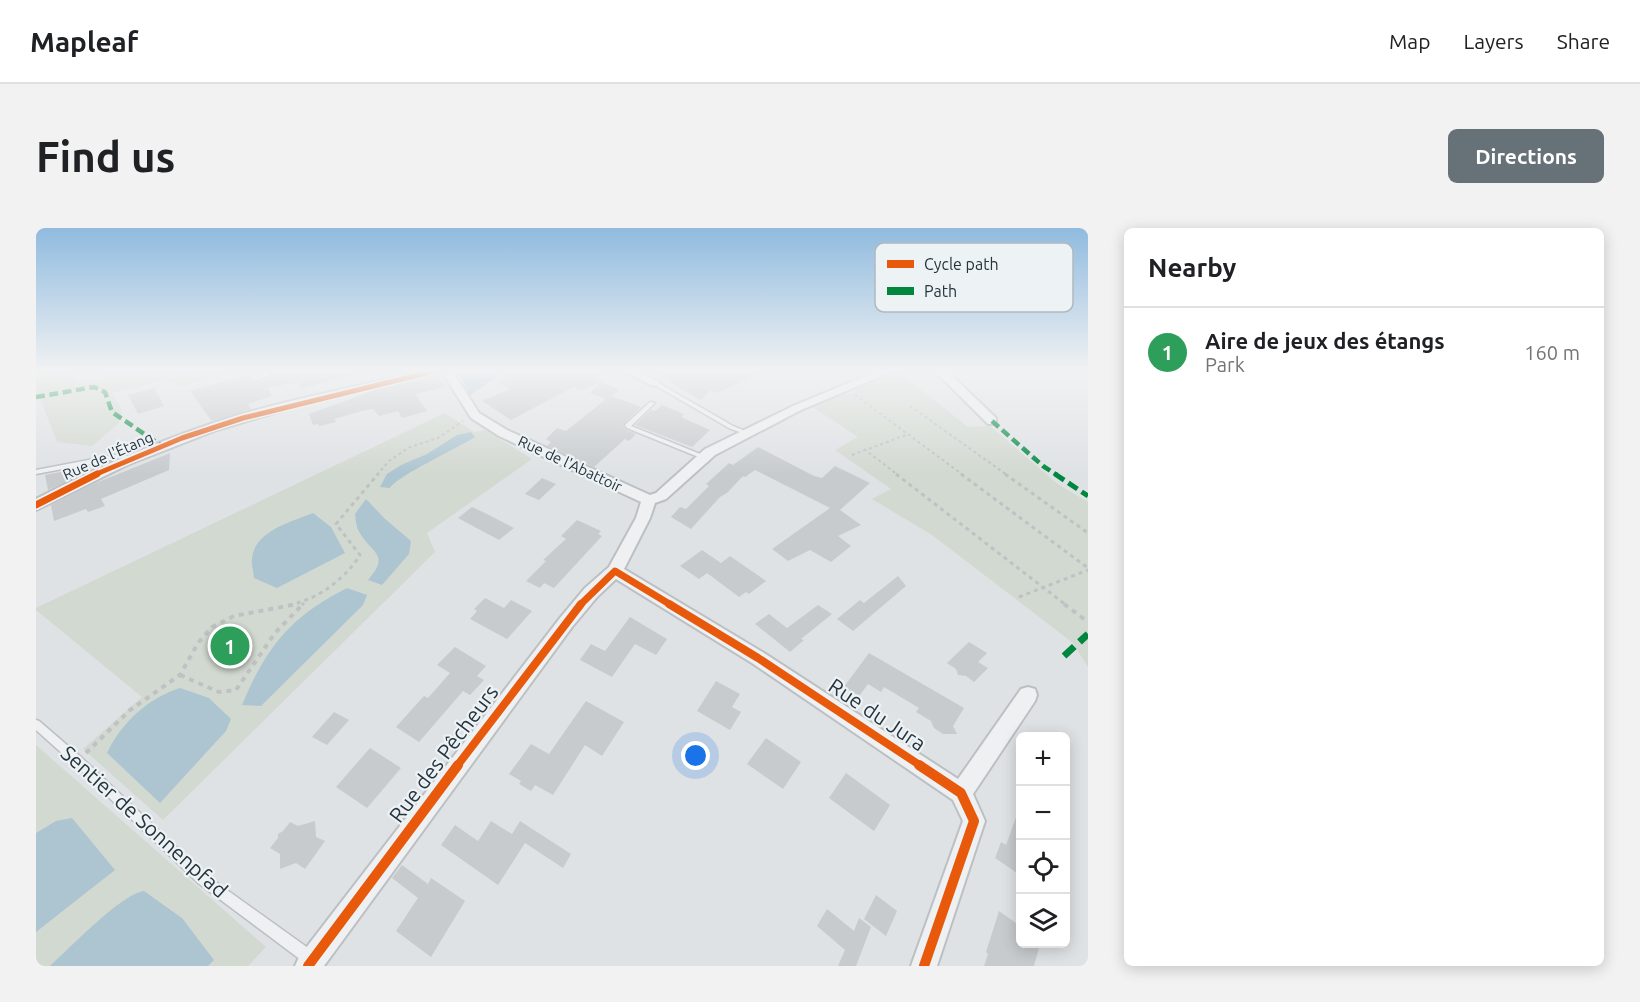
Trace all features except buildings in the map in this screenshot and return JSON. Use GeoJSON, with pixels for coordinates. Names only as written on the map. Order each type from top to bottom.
{"type":"FeatureCollection","features":[{"type":"Feature","properties":{"kind":"street","name":"Rue de l'Étang"},"geometry":{"type":"LineString","coordinates":[[37,504],[132,459],[194,434],[290,404]]}},
{"type":"Feature","properties":{"kind":"street","name":"Rue de l'Abattoir"},"geometry":{"type":"LineString","coordinates":[[469,404],[476,415],[503,433],[649,500]]}},
{"type":"Feature","properties":{"kind":"street"},"geometry":{"type":"LineString","coordinates":[[649,500],[661,496],[703,457],[807,404]]}},
{"type":"Feature","properties":{"kind":"street"},"geometry":{"type":"LineString","coordinates":[[974,404],[992,422]]}},
{"type":"Feature","properties":{"kind":"street","name":"Rue des Pêcheurs"},"geometry":{"type":"LineString","coordinates":[[310,963],[564,627],[603,580],[615,571],[643,518],[649,500]]}},
{"type":"Feature","properties":{"kind":"street","name":"Rue du Jura"},"geometry":{"type":"LineString","coordinates":[[615,571],[758,658],[962,793]]}},
{"type":"Feature","properties":{"kind":"street"},"geometry":{"type":"LineString","coordinates":[[924,966],[974,821],[962,793],[1028,695]]}},
{"type":"Feature","properties":{"kind":"lane"},"geometry":{"type":"LineString","coordinates":[[650,404],[628,425],[629,427],[703,457]]}},
{"type":"Feature","properties":{"kind":"lane"},"geometry":{"type":"LineString","coordinates":[[692,404],[731,427],[747,433]]}},
{"type":"Feature","properties":{"kind":"lane"},"geometry":{"type":"LineString","coordinates":[[36,472],[120,456],[132,459]]}},
{"type":"Feature","properties":{"kind":"lane","name":"Sentier de Sonnenpfad"},"geometry":{"type":"LineString","coordinates":[[36,724],[202,879],[310,963]]}},
{"type":"Feature","properties":{"kind":"path"},"geometry":{"type":"LineString","coordinates":[[867,404],[1088,569]]}},
{"type":"Feature","properties":{"kind":"path"},"geometry":{"type":"LineString","coordinates":[[910,406],[1088,533]]}},
{"type":"Feature","properties":{"kind":"path"},"geometry":{"type":"LineString","coordinates":[[180,675],[219,692],[236,690],[266,642],[284,620],[305,602],[350,571],[357,563],[360,555],[336,524],[389,461],[410,447],[438,438],[455,425],[476,415]]}},
{"type":"Feature","properties":{"kind":"path"},"geometry":{"type":"LineString","coordinates":[[852,455],[908,435]]}},
{"type":"Feature","properties":{"kind":"path"},"geometry":{"type":"LineString","coordinates":[[864,449],[1088,622]]}},
{"type":"Feature","properties":{"kind":"path"},"geometry":{"type":"LineString","coordinates":[[1019,597],[1088,569]]}},
{"type":"Feature","properties":{"kind":"path"},"geometry":{"type":"LineString","coordinates":[[78,761],[130,710],[180,675],[198,643],[212,627],[234,616],[305,602]]}},
{"type":"Feature","properties":{"kind":"shaded area"},"geometry":{"type":"Polygon","coordinates":[[[42,404],[119,404],[122,410],[119,423],[92,446],[57,442],[42,404]]]}},
{"type":"Feature","properties":{"kind":"shaded area"},"geometry":{"type":"Polygon","coordinates":[[[940,404],[968,427],[990,426],[1059,485],[1088,502],[1088,667],[1073,643],[932,535],[872,499],[891,489],[835,450],[858,437],[811,406],[940,404]]]}},
{"type":"Feature","properties":{"kind":"shaded area"},"geometry":{"type":"Polygon","coordinates":[[[445,413],[474,432],[485,430],[532,459],[427,533],[435,552],[163,820],[83,749],[142,697],[36,608],[445,413]]]}},
{"type":"Feature","properties":{"kind":"shaded area"},"geometry":{"type":"Polygon","coordinates":[[[36,745],[266,947],[248,966],[36,966],[36,745]]]}},
{"type":"Feature","properties":{"kind":"water"},"geometry":{"type":"Polygon","coordinates":[[[471,432],[475,437],[415,469],[390,488],[380,487],[387,474],[401,465],[427,454],[457,435],[471,432]]]}},
{"type":"Feature","properties":{"kind":"water"},"geometry":{"type":"Polygon","coordinates":[[[366,499],[411,541],[409,554],[382,585],[368,580],[378,564],[377,554],[364,540],[356,524],[355,514],[366,499]]]}},
{"type":"Feature","properties":{"kind":"water"},"geometry":{"type":"Polygon","coordinates":[[[313,513],[331,527],[345,553],[277,588],[254,578],[252,559],[259,541],[275,529],[313,513]]]}},
{"type":"Feature","properties":{"kind":"water"},"geometry":{"type":"Polygon","coordinates":[[[347,588],[367,595],[363,605],[261,706],[242,705],[261,666],[282,635],[310,610],[347,588]]]}},
{"type":"Feature","properties":{"kind":"water"},"geometry":{"type":"Polygon","coordinates":[[[180,688],[209,698],[231,719],[226,731],[160,803],[107,753],[120,732],[137,713],[157,698],[180,688]]]}},
{"type":"Feature","properties":{"kind":"water"},"geometry":{"type":"Polygon","coordinates":[[[72,818],[115,870],[36,932],[36,833],[56,821],[72,818]]]}},
{"type":"Feature","properties":{"kind":"water"},"geometry":{"type":"Polygon","coordinates":[[[144,891],[182,918],[214,960],[208,966],[50,966],[109,911],[144,891]]]}},
{"type":"Feature","properties":{"kind":"marked path"},"geometry":{"type":"LineString","coordinates":[[109,404],[112,412],[162,446]]}},
{"type":"Feature","properties":{"kind":"marked path"},"geometry":{"type":"LineString","coordinates":[[992,421],[1043,466],[1088,496]]}},
{"type":"Feature","properties":{"kind":"marked path"},"geometry":{"type":"LineString","coordinates":[[1064,656],[1088,634]]}},
{"type":"Feature","properties":{"kind":"cycle path"},"geometry":{"type":"LineString","coordinates":[[36,505],[122,462],[182,438],[292,404]]}},
{"type":"Feature","properties":{"kind":"cycle path"},"geometry":{"type":"LineString","coordinates":[[308,966],[566,622],[603,580],[615,571],[758,658],[961,793],[974,821],[924,966]]}},
{"type":"Feature","properties":{"kind":"place","name":"Aire de jeux des étangs"},"geometry":{"type":"Point","coordinates":[230,646]}}]}
